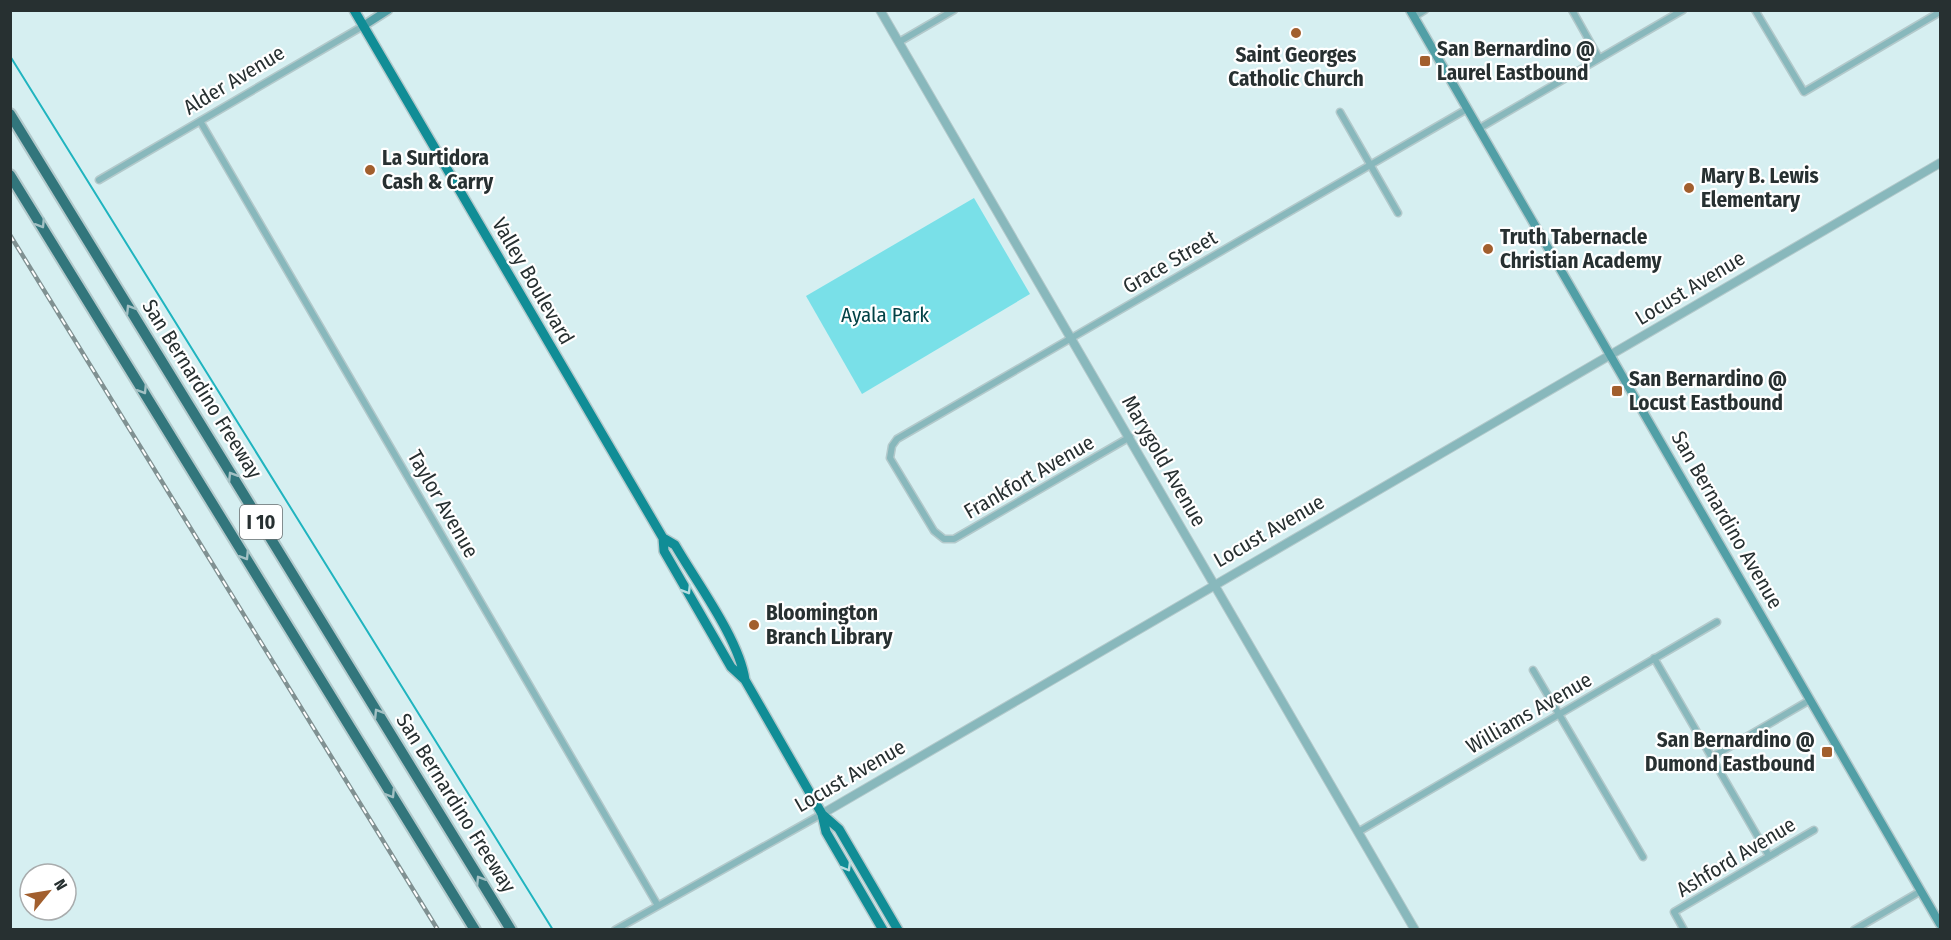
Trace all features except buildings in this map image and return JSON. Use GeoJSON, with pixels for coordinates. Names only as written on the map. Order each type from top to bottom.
{"type":"FeatureCollection","features":[{"type":"Feature","properties":{"kind":"highway","name":"San Bernardino Freeway"},"geometry":{"type":"LineString","coordinates":[[10,114],[511,930]]}},
{"type":"Feature","properties":{"kind":"highway","name":"I 10"},"geometry":{"type":"LineString","coordinates":[[10,175],[475,930]]}},
{"type":"Feature","properties":{"kind":"main road","name":"Valley Boulevard"},"geometry":{"type":"LineString","coordinates":[[354,10],[663,538],[675,545],[742,660],[745,680],[822,814],[826,832],[883,930]]}},
{"type":"Feature","properties":{"kind":"main road","name":"Alder Avenue"},"geometry":{"type":"LineString","coordinates":[[363,26],[388,10]]}},
{"type":"Feature","properties":{"kind":"main road","name":"San Bernardino Avenue"},"geometry":{"type":"LineString","coordinates":[[1412,14],[1941,924]]}},
{"type":"Feature","properties":{"kind":"main road","name":"Valley Boulevard"},"geometry":{"type":"LineString","coordinates":[[822,814],[839,829],[898,930]]}},
{"type":"Feature","properties":{"kind":"street","name":"Marygold Avenue"},"geometry":{"type":"LineString","coordinates":[[880,10],[1415,930]]}},
{"type":"Feature","properties":{"kind":"street"},"geometry":{"type":"LineString","coordinates":[[898,42],[954,10]]}},
{"type":"Feature","properties":{"kind":"street"},"geometry":{"type":"LineString","coordinates":[[1412,14],[1425,10]]}},
{"type":"Feature","properties":{"kind":"street"},"geometry":{"type":"LineString","coordinates":[[1572,10],[1599,58]]}},
{"type":"Feature","properties":{"kind":"street"},"geometry":{"type":"LineString","coordinates":[[1478,129],[1683,10]]}},
{"type":"Feature","properties":{"kind":"street"},"geometry":{"type":"LineString","coordinates":[[1755,10],[1804,92],[1940,12]]}},
{"type":"Feature","properties":{"kind":"street","name":"Alder Avenue"},"geometry":{"type":"LineString","coordinates":[[99,180],[363,26]]}},
{"type":"Feature","properties":{"kind":"street","name":"Grace Street"},"geometry":{"type":"LineString","coordinates":[[944,539],[934,531],[890,458],[892,446],[897,439],[1467,109]]}},
{"type":"Feature","properties":{"kind":"street"},"geometry":{"type":"LineString","coordinates":[[1340,112],[1398,213]]}},
{"type":"Feature","properties":{"kind":"street","name":"Taylor Avenue"},"geometry":{"type":"LineString","coordinates":[[200,121],[657,904]]}},
{"type":"Feature","properties":{"kind":"street","name":"Locust Avenue"},"geometry":{"type":"LineString","coordinates":[[615,930],[657,904],[822,814],[1941,163]]}},
{"type":"Feature","properties":{"kind":"street","name":"Frankfort Avenue"},"geometry":{"type":"LineString","coordinates":[[944,539],[954,539],[963,535],[1130,437]]}},
{"type":"Feature","properties":{"kind":"street","name":"Williams Avenue"},"geometry":{"type":"LineString","coordinates":[[1358,832],[1717,622]]}},
{"type":"Feature","properties":{"kind":"street"},"geometry":{"type":"LineString","coordinates":[[1654,658],[1769,856]]}},
{"type":"Feature","properties":{"kind":"street"},"geometry":{"type":"LineString","coordinates":[[1533,670],[1643,857]]}},
{"type":"Feature","properties":{"kind":"street"},"geometry":{"type":"LineString","coordinates":[[1712,758],[1810,700]]}},
{"type":"Feature","properties":{"kind":"street","name":"Ashford Avenue"},"geometry":{"type":"LineString","coordinates":[[1684,930],[1674,912],[1814,830]]}},
{"type":"Feature","properties":{"kind":"street"},"geometry":{"type":"LineString","coordinates":[[1854,930],[1921,891]]}},
{"type":"Feature","properties":{"kind":"green space","name":"Ayala Park"},"geometry":{"type":"Polygon","coordinates":[[[974,198],[1030,294],[862,394],[806,296],[974,198]]]}},
{"type":"Feature","properties":{"kind":"waterway"},"geometry":{"type":"LineString","coordinates":[[10,56],[553,930]]}},
{"type":"Feature","properties":{"kind":"railway"},"geometry":{"type":"LineString","coordinates":[[10,235],[438,930]]}},
{"type":"Feature","properties":{"kind":"place","name":"Saint Georges Catholic Church"},"geometry":{"type":"Point","coordinates":[1296,33]}},
{"type":"Feature","properties":{"kind":"place","name":"San Bernardino @ Laurel Eastbound"},"geometry":{"type":"Point","coordinates":[1425,61]}},
{"type":"Feature","properties":{"kind":"place","name":"La Surtidora Cash & Carry"},"geometry":{"type":"Point","coordinates":[370,170]}},
{"type":"Feature","properties":{"kind":"place","name":"Mary B. Lewis Elementary"},"geometry":{"type":"Point","coordinates":[1689,188]}},
{"type":"Feature","properties":{"kind":"place","name":"Truth Tabernacle Christian Academy"},"geometry":{"type":"Point","coordinates":[1488,249]}},
{"type":"Feature","properties":{"kind":"place","name":"San Bernardino @ Locust Eastbound"},"geometry":{"type":"Point","coordinates":[1617,391]}},
{"type":"Feature","properties":{"kind":"place","name":"Bloomington Branch Library"},"geometry":{"type":"Point","coordinates":[754,625]}},
{"type":"Feature","properties":{"kind":"place","name":"San Bernardino @ Dumond Eastbound"},"geometry":{"type":"Point","coordinates":[1827,752]}}]}
